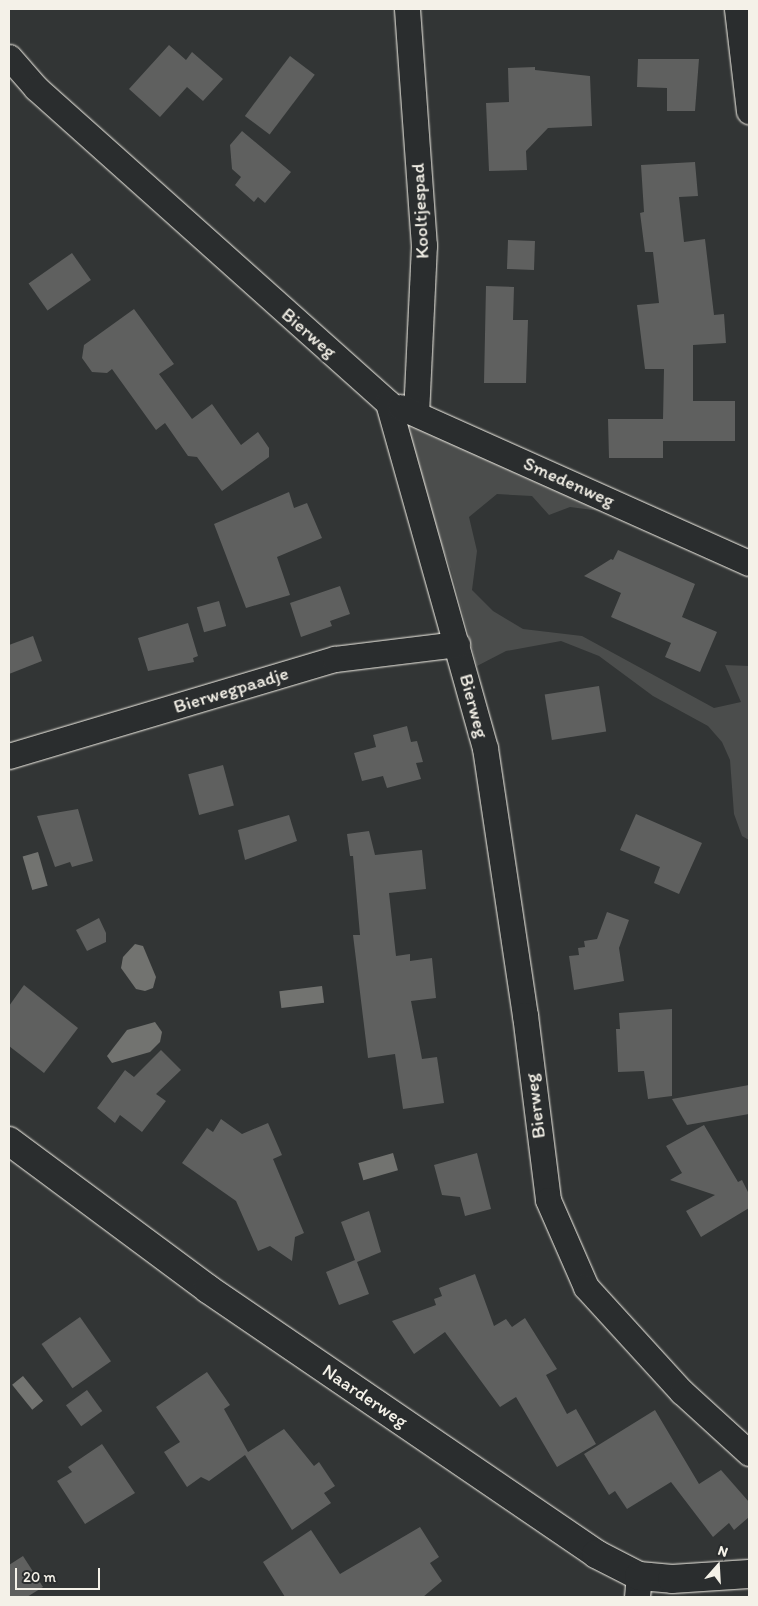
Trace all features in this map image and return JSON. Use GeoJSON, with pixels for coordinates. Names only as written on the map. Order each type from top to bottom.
{"type":"FeatureCollection","features":[{"type":"Feature","properties":{"kind":"main road","name":"Naarderweg"},"geometry":{"type":"LineString","coordinates":[[9,1141],[208,1289],[596,1554],[638,1587],[672,1580],[749,1574]]}},
{"type":"Feature","properties":{"kind":"street","name":"Kooltjespad"},"geometry":{"type":"LineString","coordinates":[[407,9],[424,244],[416,413]]}},
{"type":"Feature","properties":{"kind":"street"},"geometry":{"type":"LineString","coordinates":[[737,9],[749,111]]}},
{"type":"Feature","properties":{"kind":"street","name":"Bierweg"},"geometry":{"type":"LineString","coordinates":[[9,58],[43,95],[388,402],[485,748],[525,1014],[548,1200],[586,1287],[682,1392],[749,1453]]}},
{"type":"Feature","properties":{"kind":"street","name":"Smedenweg"},"geometry":{"type":"LineString","coordinates":[[388,402],[749,563]]}},
{"type":"Feature","properties":{"kind":"street","name":"Bierwegpaadje"},"geometry":{"type":"LineString","coordinates":[[9,756],[335,659],[457,644]]}},
{"type":"Feature","properties":{"kind":"shaded area"},"geometry":{"type":"Polygon","coordinates":[[[407,422],[616,513],[570,507],[549,515],[532,496],[497,494],[469,517],[477,551],[472,590],[493,611],[523,629],[582,636],[714,708],[741,702],[725,665],[749,666],[749,840],[742,836],[734,814],[730,760],[722,742],[708,726],[653,696],[599,656],[561,641],[506,651],[477,666],[451,570],[407,451],[402,429],[407,422]]]}},
{"type":"Feature","properties":{"kind":"shaded area"},"geometry":{"type":"Polygon","coordinates":[[[38,852],[48,886],[32,890],[23,856],[38,852]]]}},
{"type":"Feature","properties":{"kind":"shaded area"},"geometry":{"type":"Polygon","coordinates":[[[135,944],[143,946],[156,977],[153,988],[145,991],[136,989],[121,968],[123,957],[135,944]]]}},
{"type":"Feature","properties":{"kind":"shaded area"},"geometry":{"type":"Polygon","coordinates":[[[322,986],[324,1003],[281,1008],[279,991],[322,986]]]}},
{"type":"Feature","properties":{"kind":"shaded area"},"geometry":{"type":"Polygon","coordinates":[[[155,1022],[162,1032],[160,1042],[150,1052],[112,1063],[107,1056],[127,1030],[155,1022]]]}},
{"type":"Feature","properties":{"kind":"shaded area"},"geometry":{"type":"Polygon","coordinates":[[[393,1153],[398,1170],[363,1180],[358,1163],[393,1153]]]}},
{"type":"Feature","properties":{"kind":"shaded area"},"geometry":{"type":"Polygon","coordinates":[[[23,1376],[43,1401],[32,1410],[12,1385],[23,1376]]]}},
{"type":"Feature","properties":{"kind":"building"},"geometry":{"type":"Polygon","coordinates":[[[169,45],[186,60],[192,52],[223,79],[203,101],[187,87],[160,117],[129,89],[169,45]]]}},
{"type":"Feature","properties":{"kind":"building"},"geometry":{"type":"Polygon","coordinates":[[[290,56],[315,75],[270,135],[245,116],[290,56]]]}},
{"type":"Feature","properties":{"kind":"building"},"geometry":{"type":"Polygon","coordinates":[[[638,59],[699,59],[695,111],[667,111],[667,88],[637,87],[638,59]]]}},
{"type":"Feature","properties":{"kind":"building"},"geometry":{"type":"Polygon","coordinates":[[[535,67],[535,70],[590,76],[592,126],[548,128],[526,151],[527,170],[489,171],[486,103],[509,102],[508,68],[535,67]]]}},
{"type":"Feature","properties":{"kind":"building"},"geometry":{"type":"Polygon","coordinates":[[[242,131],[291,172],[265,203],[258,197],[254,202],[235,185],[241,177],[232,169],[230,145],[242,131]]]}},
{"type":"Feature","properties":{"kind":"building"},"geometry":{"type":"Polygon","coordinates":[[[695,162],[698,196],[679,197],[684,242],[705,239],[714,315],[724,314],[726,343],[693,345],[693,401],[735,401],[735,441],[663,441],[663,458],[609,458],[608,419],[663,419],[664,369],[645,369],[637,305],[659,303],[653,252],[645,252],[640,213],[644,212],[641,165],[695,162]]]}},
{"type":"Feature","properties":{"kind":"building"},"geometry":{"type":"Polygon","coordinates":[[[508,240],[535,241],[534,270],[507,269],[508,240]]]}},
{"type":"Feature","properties":{"kind":"building"},"geometry":{"type":"Polygon","coordinates":[[[72,253],[91,280],[48,310],[29,283],[72,253]]]}},
{"type":"Feature","properties":{"kind":"building"},"geometry":{"type":"Polygon","coordinates":[[[486,286],[514,287],[513,320],[528,320],[526,383],[484,383],[486,286]]]}},
{"type":"Feature","properties":{"kind":"building"},"geometry":{"type":"Polygon","coordinates":[[[134,309],[174,364],[159,374],[192,419],[212,404],[241,445],[258,432],[269,448],[269,457],[222,491],[197,457],[188,456],[165,423],[156,430],[112,369],[107,373],[92,372],[82,358],[84,345],[134,309]]]}},
{"type":"Feature","properties":{"kind":"building"},"geometry":{"type":"Polygon","coordinates":[[[289,492],[294,508],[307,503],[322,538],[277,557],[290,595],[246,608],[214,524],[289,492]]]}},
{"type":"Feature","properties":{"kind":"building"},"geometry":{"type":"Polygon","coordinates":[[[618,550],[695,584],[682,617],[717,632],[700,672],[665,657],[671,643],[611,617],[621,593],[584,576],[611,559],[613,560],[618,550]]]}},
{"type":"Feature","properties":{"kind":"building"},"geometry":{"type":"Polygon","coordinates":[[[340,586],[350,614],[330,621],[332,626],[301,637],[290,603],[340,586]]]}},
{"type":"Feature","properties":{"kind":"building"},"geometry":{"type":"Polygon","coordinates":[[[219,601],[226,626],[204,632],[197,607],[219,601]]]}},
{"type":"Feature","properties":{"kind":"building"},"geometry":{"type":"Polygon","coordinates":[[[188,623],[198,656],[193,658],[194,662],[148,671],[138,638],[188,623]]]}},
{"type":"Feature","properties":{"kind":"building"},"geometry":{"type":"Polygon","coordinates":[[[33,636],[42,661],[9,674],[9,645],[33,636]]]}},
{"type":"Feature","properties":{"kind":"building"},"geometry":{"type":"Polygon","coordinates":[[[599,686],[606,731],[552,740],[545,695],[599,686]]]}},
{"type":"Feature","properties":{"kind":"building"},"geometry":{"type":"Polygon","coordinates":[[[407,726],[411,742],[417,741],[423,762],[416,763],[421,779],[387,788],[383,776],[362,781],[354,753],[376,747],[373,735],[407,726]]]}},
{"type":"Feature","properties":{"kind":"building"},"geometry":{"type":"Polygon","coordinates":[[[223,765],[234,806],[199,815],[188,774],[223,765]]]}},
{"type":"Feature","properties":{"kind":"building"},"geometry":{"type":"Polygon","coordinates":[[[78,809],[93,861],[72,867],[70,862],[55,867],[37,816],[78,809]]]}},
{"type":"Feature","properties":{"kind":"building"},"geometry":{"type":"Polygon","coordinates":[[[636,814],[702,843],[679,894],[654,883],[660,867],[620,850],[636,814]]]}},
{"type":"Feature","properties":{"kind":"building"},"geometry":{"type":"Polygon","coordinates":[[[289,815],[297,841],[245,860],[238,830],[289,815]]]}},
{"type":"Feature","properties":{"kind":"building"},"geometry":{"type":"Polygon","coordinates":[[[369,831],[375,855],[422,850],[426,889],[389,893],[396,956],[410,954],[410,961],[432,958],[436,998],[411,1001],[422,1059],[437,1057],[444,1103],[403,1109],[395,1054],[368,1058],[353,935],[360,935],[353,856],[350,856],[347,834],[369,831]]]}},
{"type":"Feature","properties":{"kind":"building"},"geometry":{"type":"Polygon","coordinates":[[[607,912],[629,920],[619,948],[624,981],[574,990],[569,956],[579,955],[578,948],[585,947],[584,941],[597,939],[607,912]]]}},
{"type":"Feature","properties":{"kind":"building"},"geometry":{"type":"Polygon","coordinates":[[[99,918],[106,933],[106,942],[87,951],[76,930],[99,918]]]}},
{"type":"Feature","properties":{"kind":"building"},"geometry":{"type":"Polygon","coordinates":[[[24,985],[78,1028],[44,1073],[9,1046],[9,1006],[24,985]]]}},
{"type":"Feature","properties":{"kind":"building"},"geometry":{"type":"Polygon","coordinates":[[[672,1009],[672,1096],[648,1099],[644,1071],[618,1072],[616,1029],[620,1029],[619,1013],[672,1009]]]}},
{"type":"Feature","properties":{"kind":"building"},"geometry":{"type":"Polygon","coordinates":[[[161,1050],[181,1070],[156,1094],[166,1101],[142,1132],[120,1115],[115,1123],[97,1108],[125,1070],[134,1077],[161,1050]]]}},
{"type":"Feature","properties":{"kind":"building"},"geometry":{"type":"Polygon","coordinates":[[[749,1085],[749,1114],[687,1125],[672,1099],[749,1085]]]}},
{"type":"Feature","properties":{"kind":"building"},"geometry":{"type":"Polygon","coordinates":[[[221,1119],[242,1134],[268,1123],[282,1155],[273,1159],[304,1233],[295,1237],[292,1261],[270,1246],[258,1251],[236,1201],[182,1163],[207,1128],[213,1132],[221,1119]]]}},
{"type":"Feature","properties":{"kind":"building"},"geometry":{"type":"Polygon","coordinates":[[[704,1125],[738,1182],[742,1180],[749,1194],[749,1208],[701,1237],[686,1211],[715,1195],[670,1180],[682,1173],[666,1146],[704,1125]]]}},
{"type":"Feature","properties":{"kind":"building"},"geometry":{"type":"Polygon","coordinates":[[[477,1153],[491,1209],[465,1216],[460,1197],[442,1195],[434,1165],[477,1153]]]}},
{"type":"Feature","properties":{"kind":"building"},"geometry":{"type":"Polygon","coordinates":[[[369,1211],[381,1252],[357,1262],[369,1294],[339,1305],[326,1272],[355,1260],[341,1222],[369,1211]]]}},
{"type":"Feature","properties":{"kind":"building"},"geometry":{"type":"Polygon","coordinates":[[[475,1274],[494,1326],[506,1319],[512,1327],[525,1318],[557,1369],[546,1375],[567,1414],[576,1409],[596,1444],[557,1467],[516,1397],[500,1407],[445,1332],[414,1354],[392,1321],[436,1305],[434,1299],[442,1296],[439,1288],[475,1274]]]}},
{"type":"Feature","properties":{"kind":"building"},"geometry":{"type":"Polygon","coordinates":[[[80,1317],[111,1361],[72,1388],[41,1344],[80,1317]]]}},
{"type":"Feature","properties":{"kind":"building"},"geometry":{"type":"Polygon","coordinates":[[[207,1372],[230,1405],[224,1409],[248,1452],[284,1429],[314,1466],[319,1462],[335,1486],[324,1493],[331,1503],[292,1530],[245,1455],[209,1481],[201,1477],[187,1487],[164,1452],[180,1442],[156,1407],[207,1372]]]}},
{"type":"Feature","properties":{"kind":"building"},"geometry":{"type":"Polygon","coordinates":[[[87,1390],[102,1411],[81,1426],[66,1405],[87,1390]]]}},
{"type":"Feature","properties":{"kind":"building"},"geometry":{"type":"Polygon","coordinates":[[[655,1410],[699,1484],[721,1470],[749,1502],[749,1517],[734,1530],[729,1523],[713,1537],[671,1482],[627,1509],[615,1491],[609,1495],[584,1454],[655,1410]]]}},
{"type":"Feature","properties":{"kind":"building"},"geometry":{"type":"Polygon","coordinates":[[[102,1444],[135,1493],[85,1524],[57,1481],[72,1472],[68,1467],[102,1444]]]}},
{"type":"Feature","properties":{"kind":"building"},"geometry":{"type":"Polygon","coordinates":[[[420,1527],[439,1557],[430,1563],[442,1581],[423,1597],[285,1597],[263,1562],[311,1530],[340,1574],[420,1527]]]}},
{"type":"Feature","properties":{"kind":"building"},"geometry":{"type":"Polygon","coordinates":[[[23,1556],[43,1587],[27,1597],[9,1597],[9,1565],[23,1556]]]}}]}
